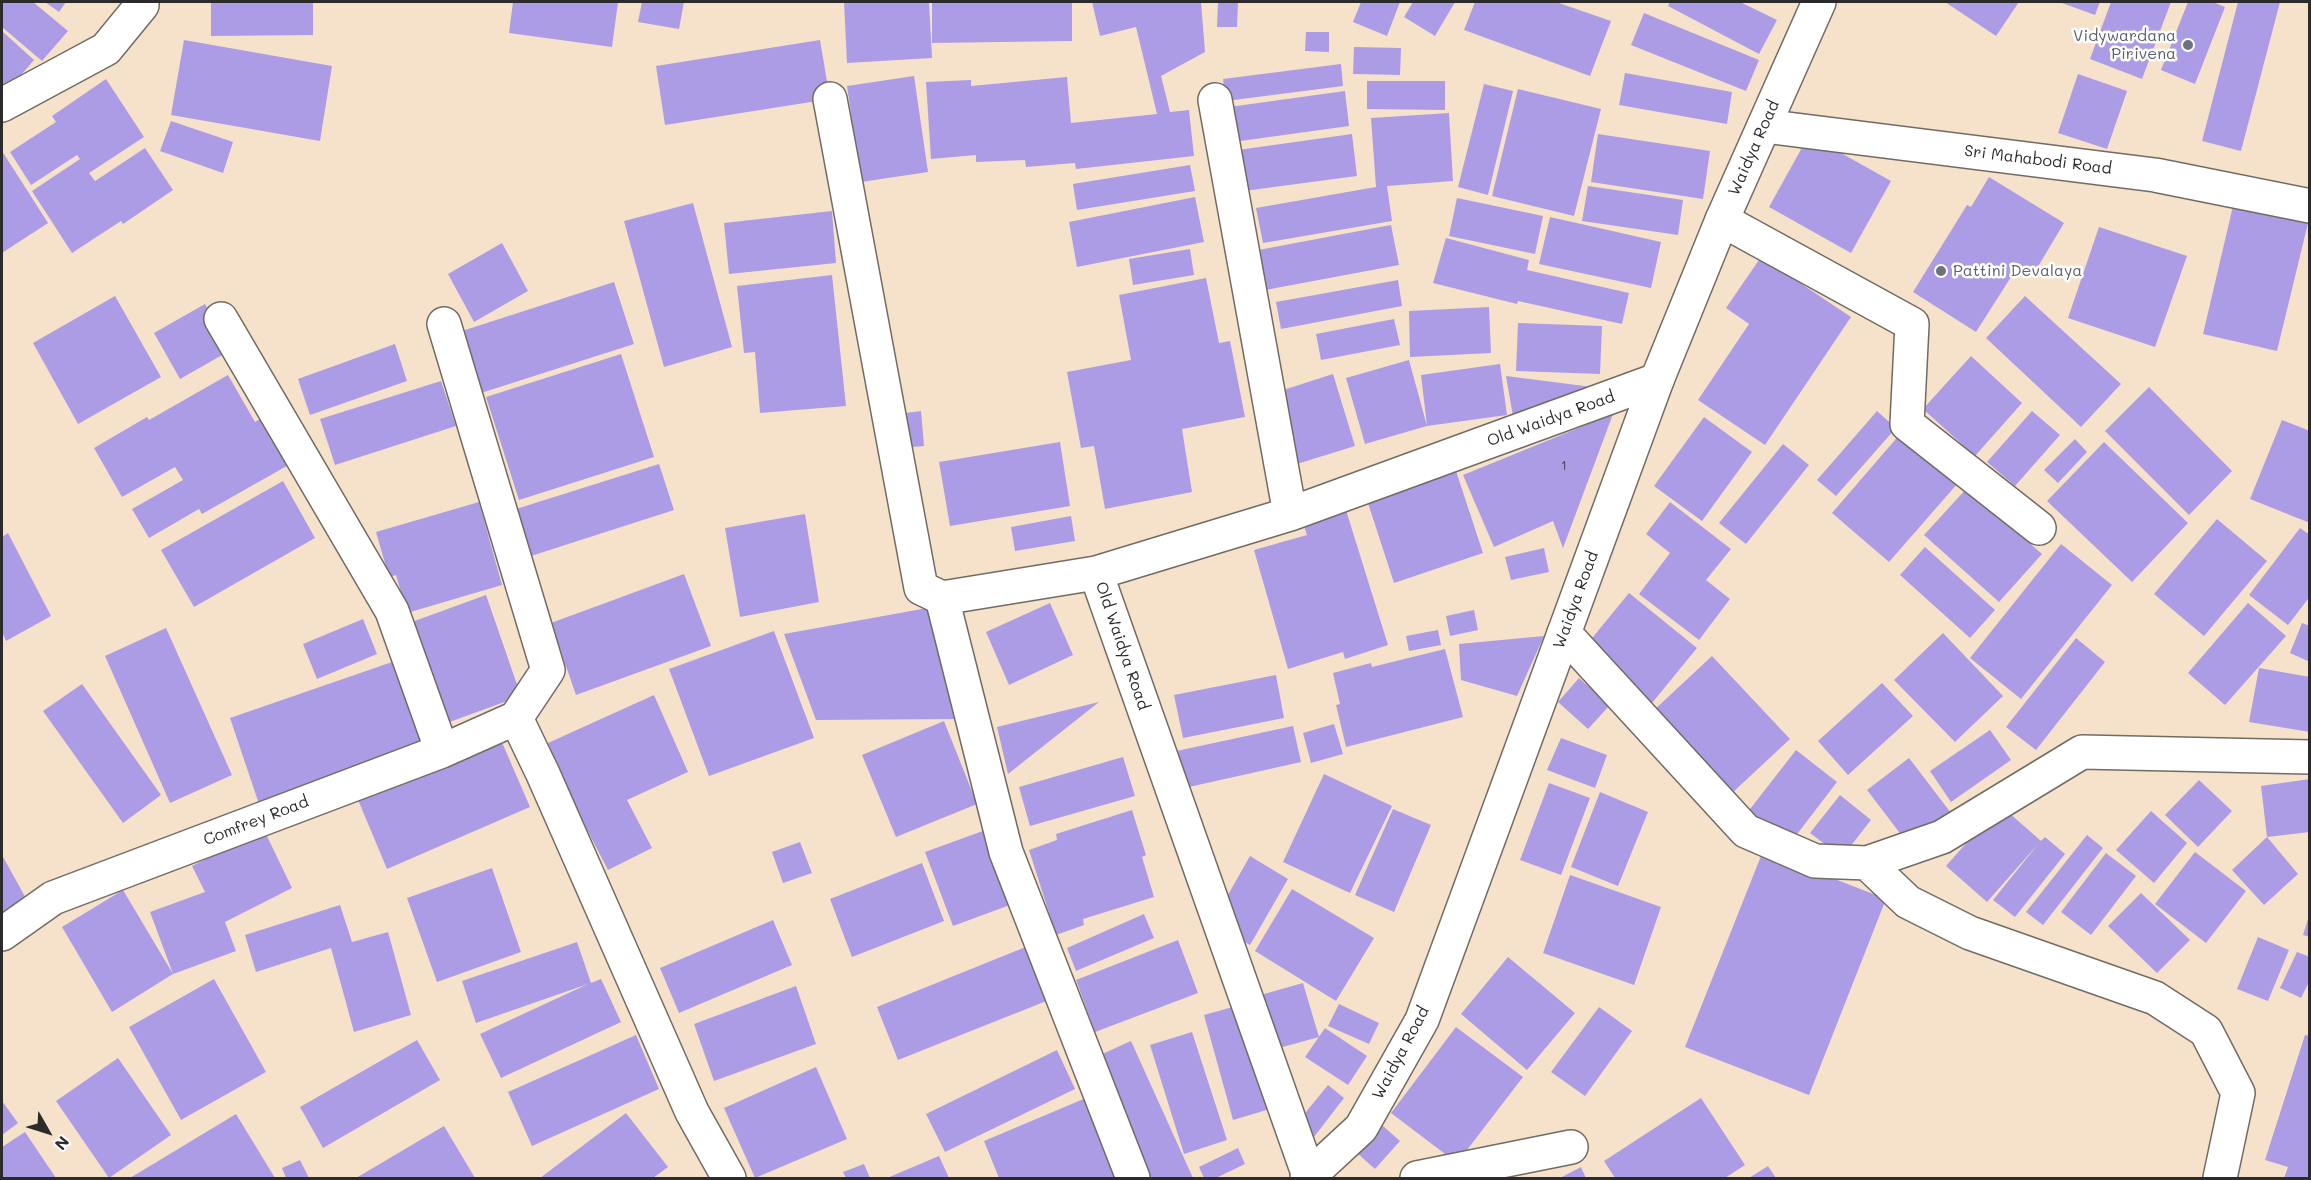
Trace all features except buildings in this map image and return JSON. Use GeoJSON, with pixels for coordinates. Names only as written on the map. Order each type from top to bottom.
{"type":"FeatureCollection","features":[{"type":"Feature","properties":{"kind":"street"},"geometry":{"type":"LineString","coordinates":[[2,105],[106,49],[142,4],[141,2]]}},
{"type":"Feature","properties":{"kind":"street","name":"Waidya Road"},"geometry":{"type":"LineString","coordinates":[[1308,1177],[1361,1128],[1422,1020],[1657,380],[1722,220],[1819,2]]}},
{"type":"Feature","properties":{"kind":"street"},"geometry":{"type":"LineString","coordinates":[[830,99],[921,588],[942,598],[1096,573]]}},
{"type":"Feature","properties":{"kind":"street"},"geometry":{"type":"LineString","coordinates":[[1215,100],[1290,514]]}},
{"type":"Feature","properties":{"kind":"street","name":"Sri Mahabodi Road"},"geometry":{"type":"LineString","coordinates":[[1764,126],[2155,175],[2310,207]]}},
{"type":"Feature","properties":{"kind":"street"},"geometry":{"type":"LineString","coordinates":[[1722,220],[1912,324],[1907,424],[2039,528]]}},
{"type":"Feature","properties":{"kind":"street"},"geometry":{"type":"LineString","coordinates":[[221,319],[392,611],[442,751]]}},
{"type":"Feature","properties":{"kind":"street"},"geometry":{"type":"LineString","coordinates":[[444,324],[548,669],[516,718],[543,774],[692,1112],[729,1179]]}},
{"type":"Feature","properties":{"kind":"street","name":"Old Waidya Road"},"geometry":{"type":"LineString","coordinates":[[1308,1177],[1096,573],[1290,514],[1657,380]]}},
{"type":"Feature","properties":{"kind":"street"},"geometry":{"type":"LineString","coordinates":[[942,598],[1006,852],[1133,1179]]}},
{"type":"Feature","properties":{"kind":"street"},"geometry":{"type":"LineString","coordinates":[[1564,633],[1746,831],[1815,861],[1868,863],[1942,837],[2082,752],[2310,757]]}},
{"type":"Feature","properties":{"kind":"street","name":"Comfrey Road"},"geometry":{"type":"LineString","coordinates":[[2,934],[53,898],[442,751],[516,718]]}},
{"type":"Feature","properties":{"kind":"street"},"geometry":{"type":"LineString","coordinates":[[1868,863],[1908,902],[1970,933],[2155,998],[2206,1031],[2238,1092],[2220,1179]]}},
{"type":"Feature","properties":{"kind":"street"},"geometry":{"type":"LineString","coordinates":[[1417,1179],[1571,1147]]}},
{"type":"Feature","properties":{"kind":"place","name":"Vidywardana Pirivena"},"geometry":{"type":"Point","coordinates":[2188,45]}},
{"type":"Feature","properties":{"kind":"place","name":"Pattini Devalaya"},"geometry":{"type":"Point","coordinates":[1941,271]}}]}
